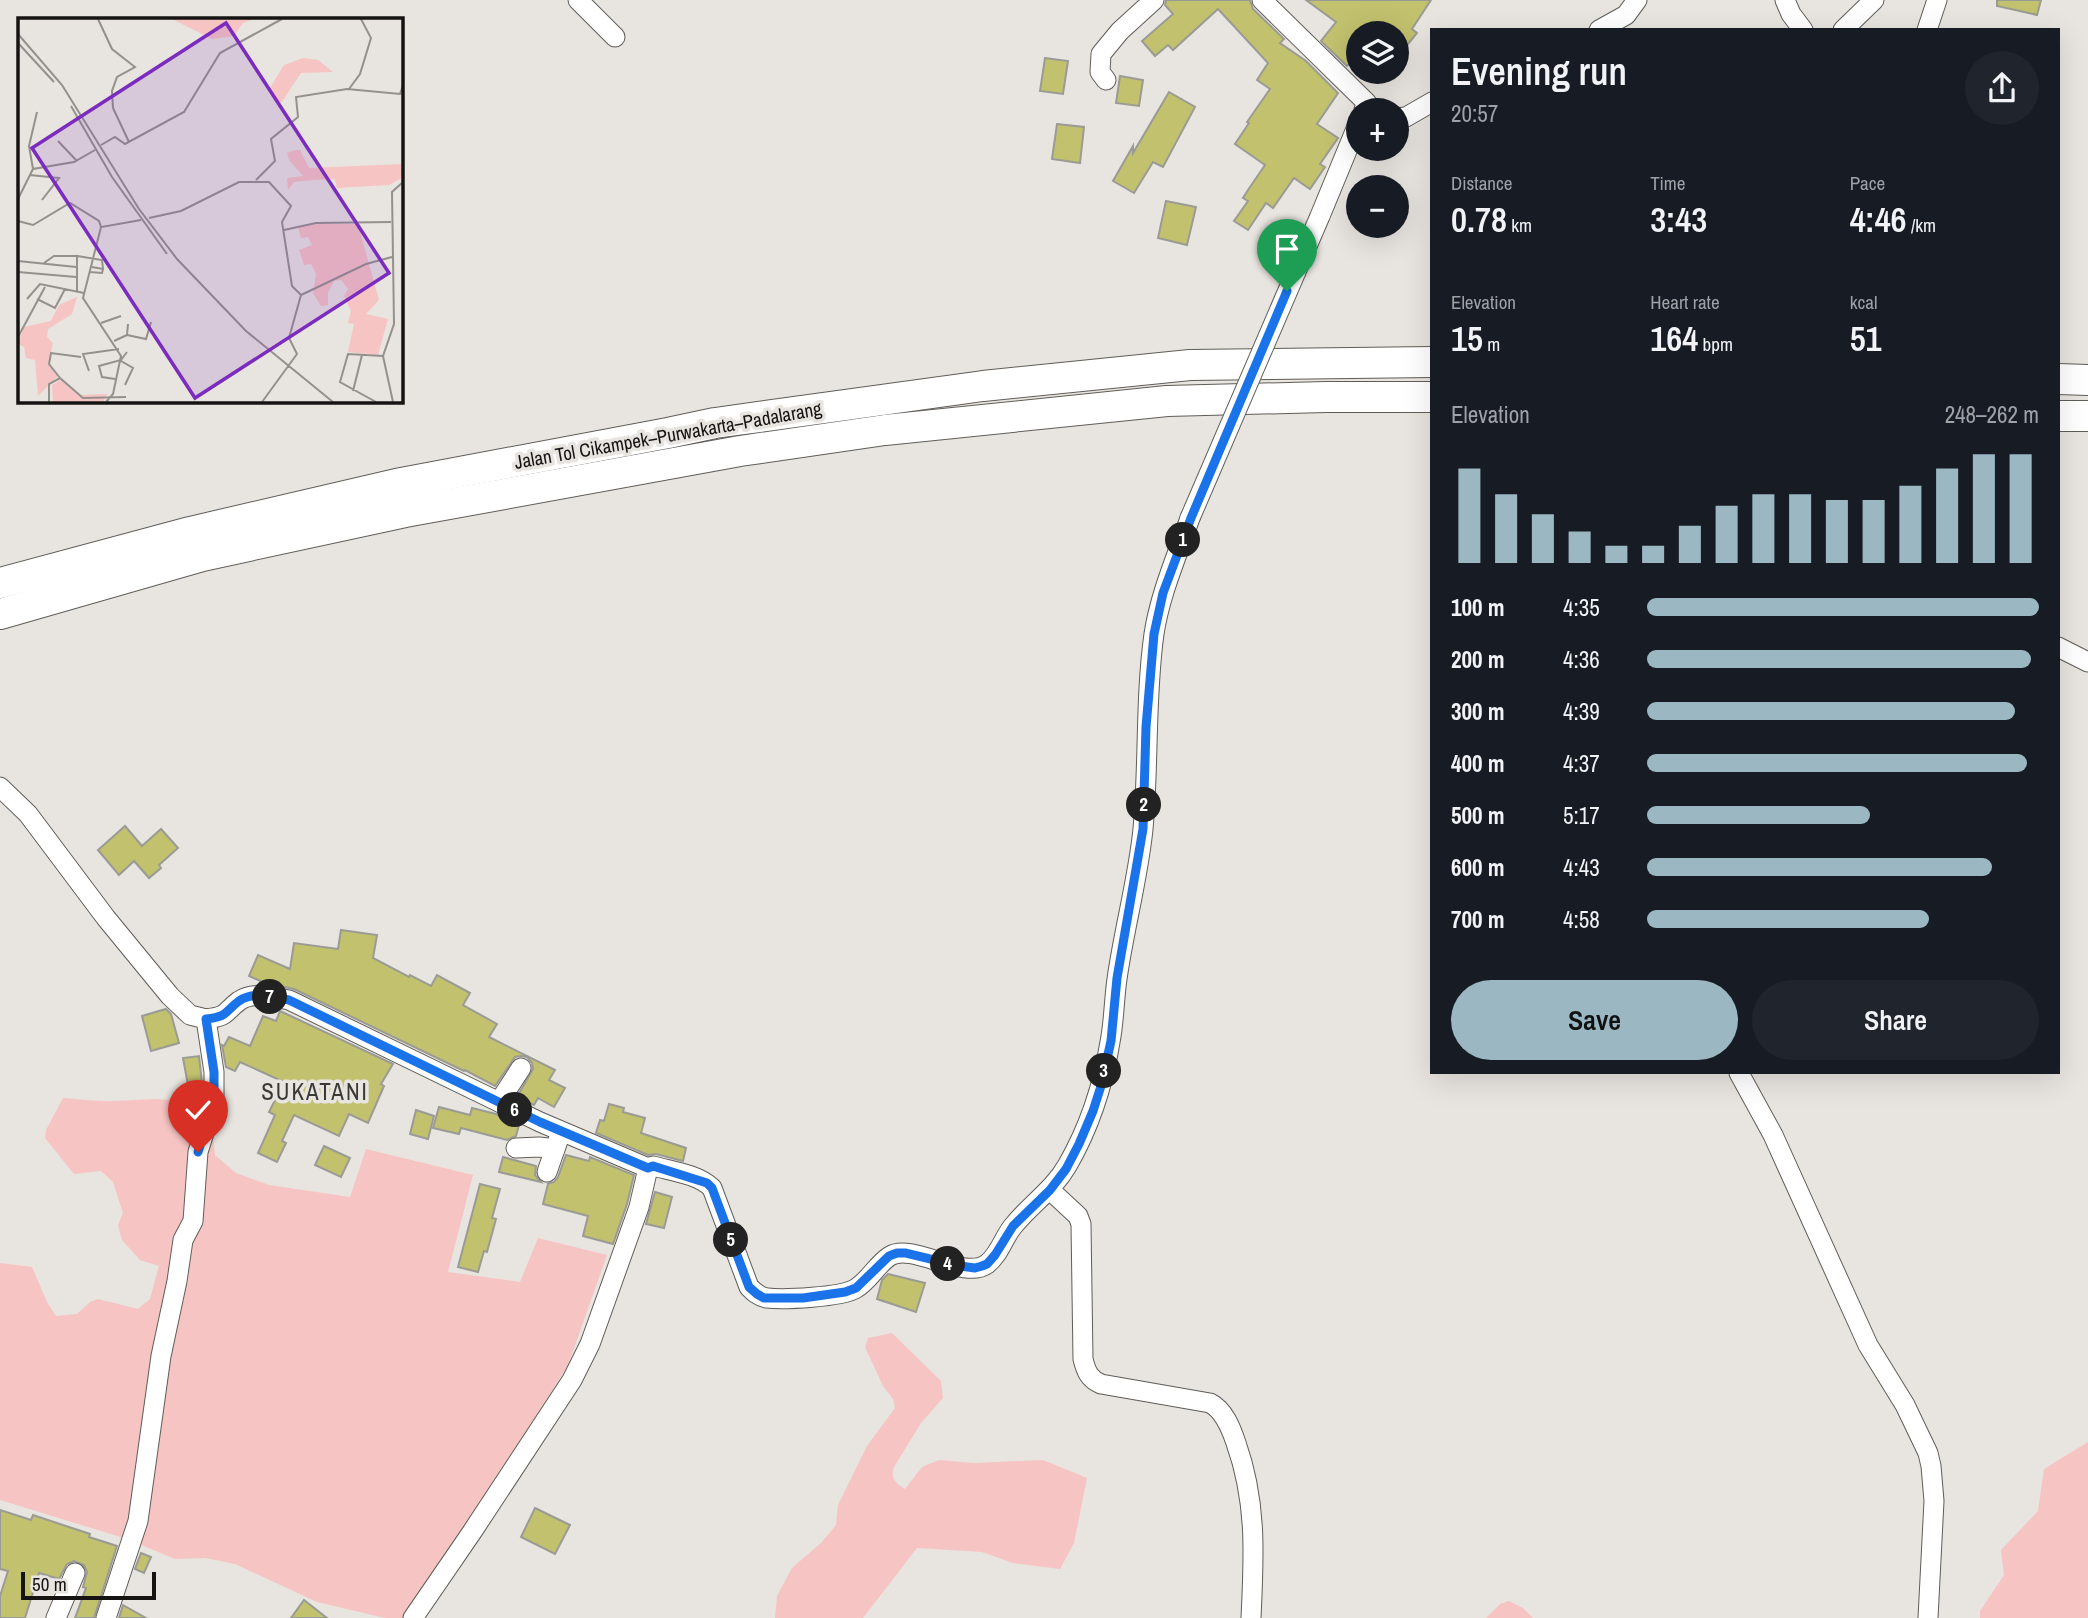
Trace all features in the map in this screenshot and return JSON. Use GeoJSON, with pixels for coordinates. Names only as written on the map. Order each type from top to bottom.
{"type":"FeatureCollection","features":[{"type":"Feature","properties":{"kind":"highway","name":"Jalan Tol Cikampek–Purwakarta–Padalarang"},"geometry":{"type":"LineString","coordinates":[[0,583],[190,532],[396,484],[715,423],[982,386],[1190,365],[1430,362]]}},
{"type":"Feature","properties":{"kind":"highway"},"geometry":{"type":"LineString","coordinates":[[2060,379],[2088,380]]}},
{"type":"Feature","properties":{"kind":"highway","name":"Jalan Tol Cikampek–Purwakarta–Padalarang"},"geometry":{"type":"LineString","coordinates":[[0,614],[202,556],[405,512],[766,447],[885,430],[1167,401],[1430,397]]}},
{"type":"Feature","properties":{"kind":"highway"},"geometry":{"type":"LineString","coordinates":[[2060,416],[2088,416]]}},
{"type":"Feature","properties":{"kind":"street"},"geometry":{"type":"LineString","coordinates":[[578,0],[615,37]]}},
{"type":"Feature","properties":{"kind":"street"},"geometry":{"type":"LineString","coordinates":[[1106,80],[1100,72],[1101,54],[1120,31],[1154,0]]}},
{"type":"Feature","properties":{"kind":"street"},"geometry":{"type":"LineString","coordinates":[[1262,0],[1360,98]]}},
{"type":"Feature","properties":{"kind":"street"},"geometry":{"type":"LineString","coordinates":[[1603,28],[1626,15],[1637,0]]}},
{"type":"Feature","properties":{"kind":"street"},"geometry":{"type":"LineString","coordinates":[[1785,0],[1802,28]]}},
{"type":"Feature","properties":{"kind":"street"},"geometry":{"type":"LineString","coordinates":[[1845,28],[1874,0]]}},
{"type":"Feature","properties":{"kind":"street"},"geometry":{"type":"LineString","coordinates":[[1928,28],[1937,0]]}},
{"type":"Feature","properties":{"kind":"street"},"geometry":{"type":"LineString","coordinates":[[1409,115],[1430,103]]}},
{"type":"Feature","properties":{"kind":"street"},"geometry":{"type":"LineString","coordinates":[[0,787],[28,814],[106,919],[170,996],[190,1015],[206,1019],[226,1014],[241,999],[261,995],[289,1000],[499,1102],[558,1141],[707,1183],[712,1188],[749,1287],[764,1298],[803,1298],[845,1292],[856,1288],[889,1256],[897,1253],[975,1268],[987,1264],[1013,1226],[1050,1190],[1066,1169],[1101,1086],[1111,1041],[1117,978],[1143,829],[1146,727],[1154,634],[1163,593],[1191,518],[1346,153]]}},
{"type":"Feature","properties":{"kind":"street"},"geometry":{"type":"LineString","coordinates":[[2060,648],[2088,662]]}},
{"type":"Feature","properties":{"kind":"street"},"geometry":{"type":"LineString","coordinates":[[106,1618],[138,1521],[161,1356],[183,1240],[193,1221],[198,1152],[214,1101],[214,1072],[206,1019]]}},
{"type":"Feature","properties":{"kind":"street"},"geometry":{"type":"LineString","coordinates":[[499,1102],[521,1068]]}},
{"type":"Feature","properties":{"kind":"street"},"geometry":{"type":"LineString","coordinates":[[1740,1074],[1773,1135],[1868,1345],[1905,1405],[1928,1453],[1934,1501],[1928,1618]]}},
{"type":"Feature","properties":{"kind":"street"},"geometry":{"type":"LineString","coordinates":[[516,1148],[539,1147],[558,1141]]}},
{"type":"Feature","properties":{"kind":"street"},"geometry":{"type":"LineString","coordinates":[[547,1172],[558,1141]]}},
{"type":"Feature","properties":{"kind":"street"},"geometry":{"type":"LineString","coordinates":[[413,1618],[572,1380],[590,1344],[625,1249],[648,1168]]}},
{"type":"Feature","properties":{"kind":"street"},"geometry":{"type":"LineString","coordinates":[[1050,1190],[1078,1216],[1081,1224],[1083,1359],[1088,1375],[1101,1384],[1210,1403],[1223,1415],[1233,1434],[1245,1468],[1251,1498],[1254,1567],[1251,1618]]}},
{"type":"Feature","properties":{"kind":"street"},"geometry":{"type":"LineString","coordinates":[[56,1618],[75,1573]]}},
{"type":"Feature","properties":{"kind":"shaded area"},"geometry":{"type":"Polygon","coordinates":[[[63,1098],[107,1101],[154,1099],[177,1101],[202,1109],[216,1117],[213,1138],[215,1155],[236,1173],[269,1185],[350,1197],[366,1149],[473,1175],[448,1272],[520,1282],[538,1238],[607,1255],[568,1365],[493,1486],[404,1618],[385,1618],[317,1602],[235,1564],[205,1558],[175,1559],[127,1539],[0,1500],[0,1263],[32,1267],[56,1316],[77,1314],[90,1302],[98,1299],[138,1309],[150,1299],[159,1266],[140,1260],[122,1240],[118,1225],[123,1213],[113,1182],[101,1171],[74,1174],[45,1138],[46,1130],[63,1098]]]}},
{"type":"Feature","properties":{"kind":"shaded area"},"geometry":{"type":"Polygon","coordinates":[[[892,1333],[941,1381],[943,1398],[921,1423],[894,1467],[893,1477],[896,1482],[905,1489],[922,1467],[939,1460],[973,1463],[1043,1460],[1087,1478],[1074,1543],[1060,1569],[1013,1563],[982,1552],[917,1548],[863,1618],[775,1618],[777,1596],[792,1568],[821,1543],[836,1525],[838,1505],[867,1446],[895,1408],[893,1399],[883,1386],[865,1347],[868,1338],[892,1333]]]}},
{"type":"Feature","properties":{"kind":"shaded area"},"geometry":{"type":"Polygon","coordinates":[[[2088,1442],[2088,1618],[1980,1618],[1980,1611],[2004,1575],[2001,1550],[2038,1511],[2044,1469],[2088,1442]]]}},
{"type":"Feature","properties":{"kind":"shaded area"},"geometry":{"type":"Polygon","coordinates":[[[1509,1601],[1523,1608],[1533,1618],[1486,1618],[1500,1604],[1509,1601]]]}},
{"type":"Feature","properties":{"kind":"building"},"geometry":{"type":"Polygon","coordinates":[[[1166,0],[1250,0],[1253,9],[1284,39],[1280,43],[1306,61],[1338,93],[1317,124],[1338,138],[1320,164],[1325,167],[1310,189],[1294,178],[1273,208],[1266,203],[1248,230],[1234,221],[1248,201],[1243,198],[1265,165],[1235,144],[1270,89],[1257,80],[1268,63],[1218,9],[1173,50],[1168,45],[1155,56],[1142,41],[1173,14],[1165,5],[1166,0]]]}},
{"type":"Feature","properties":{"kind":"building"},"geometry":{"type":"Polygon","coordinates":[[[1306,0],[1431,0],[1412,29],[1417,33],[1409,43],[1409,21],[1346,21],[1346,65],[1321,41],[1336,22],[1306,0]]]}},
{"type":"Feature","properties":{"kind":"building"},"geometry":{"type":"Polygon","coordinates":[[[1997,0],[2041,0],[2037,15],[1997,6],[1997,0]]]}},
{"type":"Feature","properties":{"kind":"building"},"geometry":{"type":"Polygon","coordinates":[[[1045,58],[1068,61],[1063,94],[1040,91],[1045,58]]]}},
{"type":"Feature","properties":{"kind":"building"},"geometry":{"type":"Polygon","coordinates":[[[1120,76],[1143,80],[1139,106],[1116,103],[1120,76]]]}},
{"type":"Feature","properties":{"kind":"building"},"geometry":{"type":"Polygon","coordinates":[[[1169,92],[1195,107],[1163,167],[1153,162],[1134,193],[1113,181],[1169,92]]]}},
{"type":"Feature","properties":{"kind":"building"},"geometry":{"type":"Polygon","coordinates":[[[1057,124],[1084,127],[1080,163],[1052,159],[1057,124]]]}},
{"type":"Feature","properties":{"kind":"building"},"geometry":{"type":"Polygon","coordinates":[[[1166,201],[1196,207],[1187,245],[1158,238],[1166,201]]]}},
{"type":"Feature","properties":{"kind":"building"},"geometry":{"type":"Polygon","coordinates":[[[125,826],[142,846],[161,829],[178,848],[149,878],[134,861],[119,875],[98,850],[125,826]]]}},
{"type":"Feature","properties":{"kind":"building"},"geometry":{"type":"Polygon","coordinates":[[[341,930],[377,935],[373,958],[409,977],[410,975],[431,986],[437,975],[470,993],[463,1005],[497,1024],[489,1037],[555,1070],[549,1080],[565,1088],[554,1107],[538,1098],[534,1105],[517,1097],[533,1069],[527,1057],[515,1057],[495,1086],[294,989],[265,983],[249,976],[258,955],[290,969],[294,943],[338,949],[341,930]]]}},
{"type":"Feature","properties":{"kind":"building"},"geometry":{"type":"Polygon","coordinates":[[[166,1009],[171,1014],[179,1043],[151,1051],[142,1016],[166,1009]]]}},
{"type":"Feature","properties":{"kind":"building"},"geometry":{"type":"Polygon","coordinates":[[[280,1011],[393,1064],[381,1084],[384,1086],[368,1123],[349,1114],[339,1136],[294,1115],[282,1141],[286,1143],[277,1162],[258,1153],[275,1115],[269,1112],[284,1082],[240,1062],[235,1071],[226,1067],[222,1045],[224,1046],[229,1037],[250,1046],[263,1016],[276,1021],[280,1011]]]}},
{"type":"Feature","properties":{"kind":"building"},"geometry":{"type":"Polygon","coordinates":[[[199,1056],[202,1083],[188,1085],[183,1058],[199,1056]]]}},
{"type":"Feature","properties":{"kind":"building"},"geometry":{"type":"Polygon","coordinates":[[[609,1104],[624,1108],[623,1112],[645,1118],[641,1133],[686,1148],[683,1161],[656,1154],[648,1155],[596,1133],[600,1120],[604,1121],[609,1104]]]}},
{"type":"Feature","properties":{"kind":"building"},"geometry":{"type":"Polygon","coordinates":[[[439,1107],[470,1115],[472,1108],[496,1114],[519,1125],[516,1136],[507,1140],[461,1128],[459,1134],[433,1128],[439,1107]]]}},
{"type":"Feature","properties":{"kind":"building"},"geometry":{"type":"Polygon","coordinates":[[[416,1110],[434,1116],[428,1139],[410,1134],[416,1110]]]}},
{"type":"Feature","properties":{"kind":"building"},"geometry":{"type":"Polygon","coordinates":[[[324,1146],[350,1158],[341,1177],[315,1165],[324,1146]]]}},
{"type":"Feature","properties":{"kind":"building"},"geometry":{"type":"Polygon","coordinates":[[[566,1155],[589,1161],[590,1157],[634,1175],[613,1244],[583,1236],[588,1216],[543,1204],[547,1184],[558,1177],[566,1155]]]}},
{"type":"Feature","properties":{"kind":"building"},"geometry":{"type":"Polygon","coordinates":[[[503,1157],[536,1166],[535,1175],[541,1182],[499,1172],[503,1157]]]}},
{"type":"Feature","properties":{"kind":"building"},"geometry":{"type":"Polygon","coordinates":[[[480,1184],[500,1189],[492,1218],[496,1219],[478,1272],[458,1267],[480,1184]]]}},
{"type":"Feature","properties":{"kind":"building"},"geometry":{"type":"Polygon","coordinates":[[[655,1192],[672,1197],[664,1228],[646,1224],[655,1192]]]}},
{"type":"Feature","properties":{"kind":"building"},"geometry":{"type":"Polygon","coordinates":[[[888,1274],[925,1283],[916,1312],[877,1299],[882,1280],[888,1274]]]}},
{"type":"Feature","properties":{"kind":"building"},"geometry":{"type":"Polygon","coordinates":[[[535,1508],[570,1525],[555,1554],[521,1537],[535,1508]]]}},
{"type":"Feature","properties":{"kind":"building"},"geometry":{"type":"Polygon","coordinates":[[[0,1510],[31,1520],[33,1515],[117,1546],[94,1618],[75,1618],[86,1588],[83,1587],[87,1572],[84,1565],[74,1561],[67,1564],[59,1579],[39,1573],[25,1618],[0,1618],[0,1596],[8,1571],[0,1569],[0,1510]]]}},
{"type":"Feature","properties":{"kind":"building"},"geometry":{"type":"Polygon","coordinates":[[[141,1553],[151,1557],[144,1573],[135,1569],[141,1553]]]}},
{"type":"Feature","properties":{"kind":"building"},"geometry":{"type":"Polygon","coordinates":[[[304,1600],[327,1618],[291,1618],[304,1600]]]}},
{"type":"Feature","properties":{"kind":"building"},"geometry":{"type":"Polygon","coordinates":[[[123,1605],[146,1618],[119,1618],[123,1605]]]}},
{"type":"Feature","properties":{"kind":"district","name":"SUKATANI"},"geometry":{"type":"Point","coordinates":[315,1091]}},
{"type":"Feature","properties":{"kind":"route"},"geometry":{"type":"LineString","coordinates":[[198,1152],[214,1101],[214,1072],[206,1019],[226,1014],[241,999],[261,995],[289,1000],[561,1132],[648,1168],[653,1166],[707,1183],[712,1188],[749,1287],[764,1298],[803,1298],[845,1292],[856,1288],[889,1256],[897,1253],[975,1268],[987,1264],[1013,1226],[1050,1190],[1066,1169],[1093,1111],[1101,1086],[1111,1041],[1117,978],[1143,829],[1146,727],[1154,634],[1163,593],[1191,518],[1287,291]]}}]}
